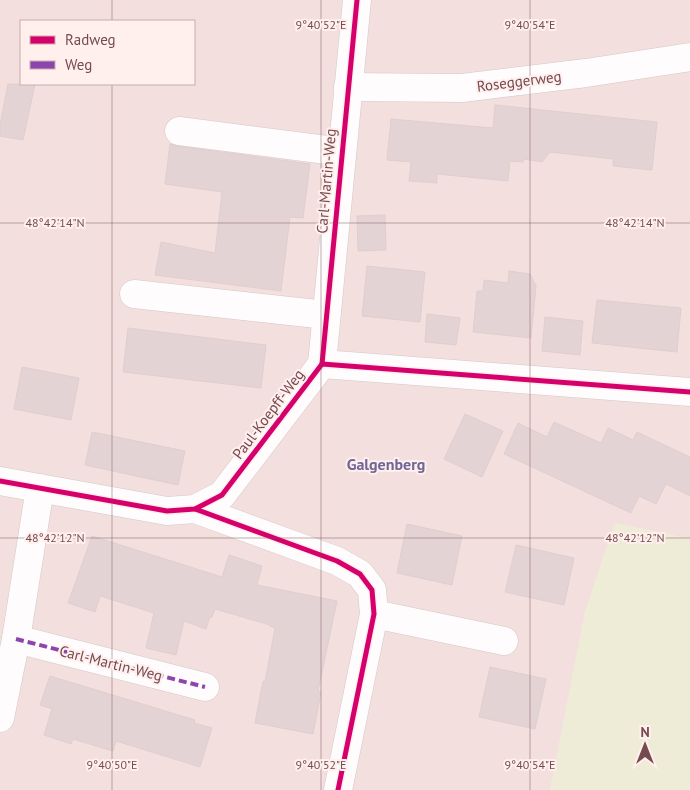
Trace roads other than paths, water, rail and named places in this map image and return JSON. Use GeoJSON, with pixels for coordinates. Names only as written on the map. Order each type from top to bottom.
{"type":"FeatureCollection","features":[{"type":"Feature","properties":{"kind":"street","name":"Carl-Martin-Weg"},"geometry":{"type":"LineString","coordinates":[[322,364],[357,0]]}},
{"type":"Feature","properties":{"kind":"street","name":"Roseggerweg"},"geometry":{"type":"LineString","coordinates":[[348,87],[462,88],[586,73],[690,57]]}},
{"type":"Feature","properties":{"kind":"street"},"geometry":{"type":"LineString","coordinates":[[179,131],[342,152]]}},
{"type":"Feature","properties":{"kind":"street"},"geometry":{"type":"LineString","coordinates":[[134,294],[326,316]]}},
{"type":"Feature","properties":{"kind":"street","name":"Paul-Koepff-Weg"},"geometry":{"type":"LineString","coordinates":[[0,480],[167,511],[195,509],[222,495],[322,364],[690,392]]}},
{"type":"Feature","properties":{"kind":"street"},"geometry":{"type":"LineString","coordinates":[[0,718],[16,639],[40,488]]}},
{"type":"Feature","properties":{"kind":"street"},"geometry":{"type":"LineString","coordinates":[[195,509],[337,561],[360,574],[372,590],[374,614],[338,790]]}},
{"type":"Feature","properties":{"kind":"street"},"geometry":{"type":"LineString","coordinates":[[374,614],[504,640]]}},
{"type":"Feature","properties":{"kind":"street","name":"Carl-Martin-Weg"},"geometry":{"type":"LineString","coordinates":[[16,639],[205,687]]}},
{"type":"Feature","properties":{"kind":"district","name":"Galgenberg"},"geometry":{"type":"Point","coordinates":[386,464]}}]}
